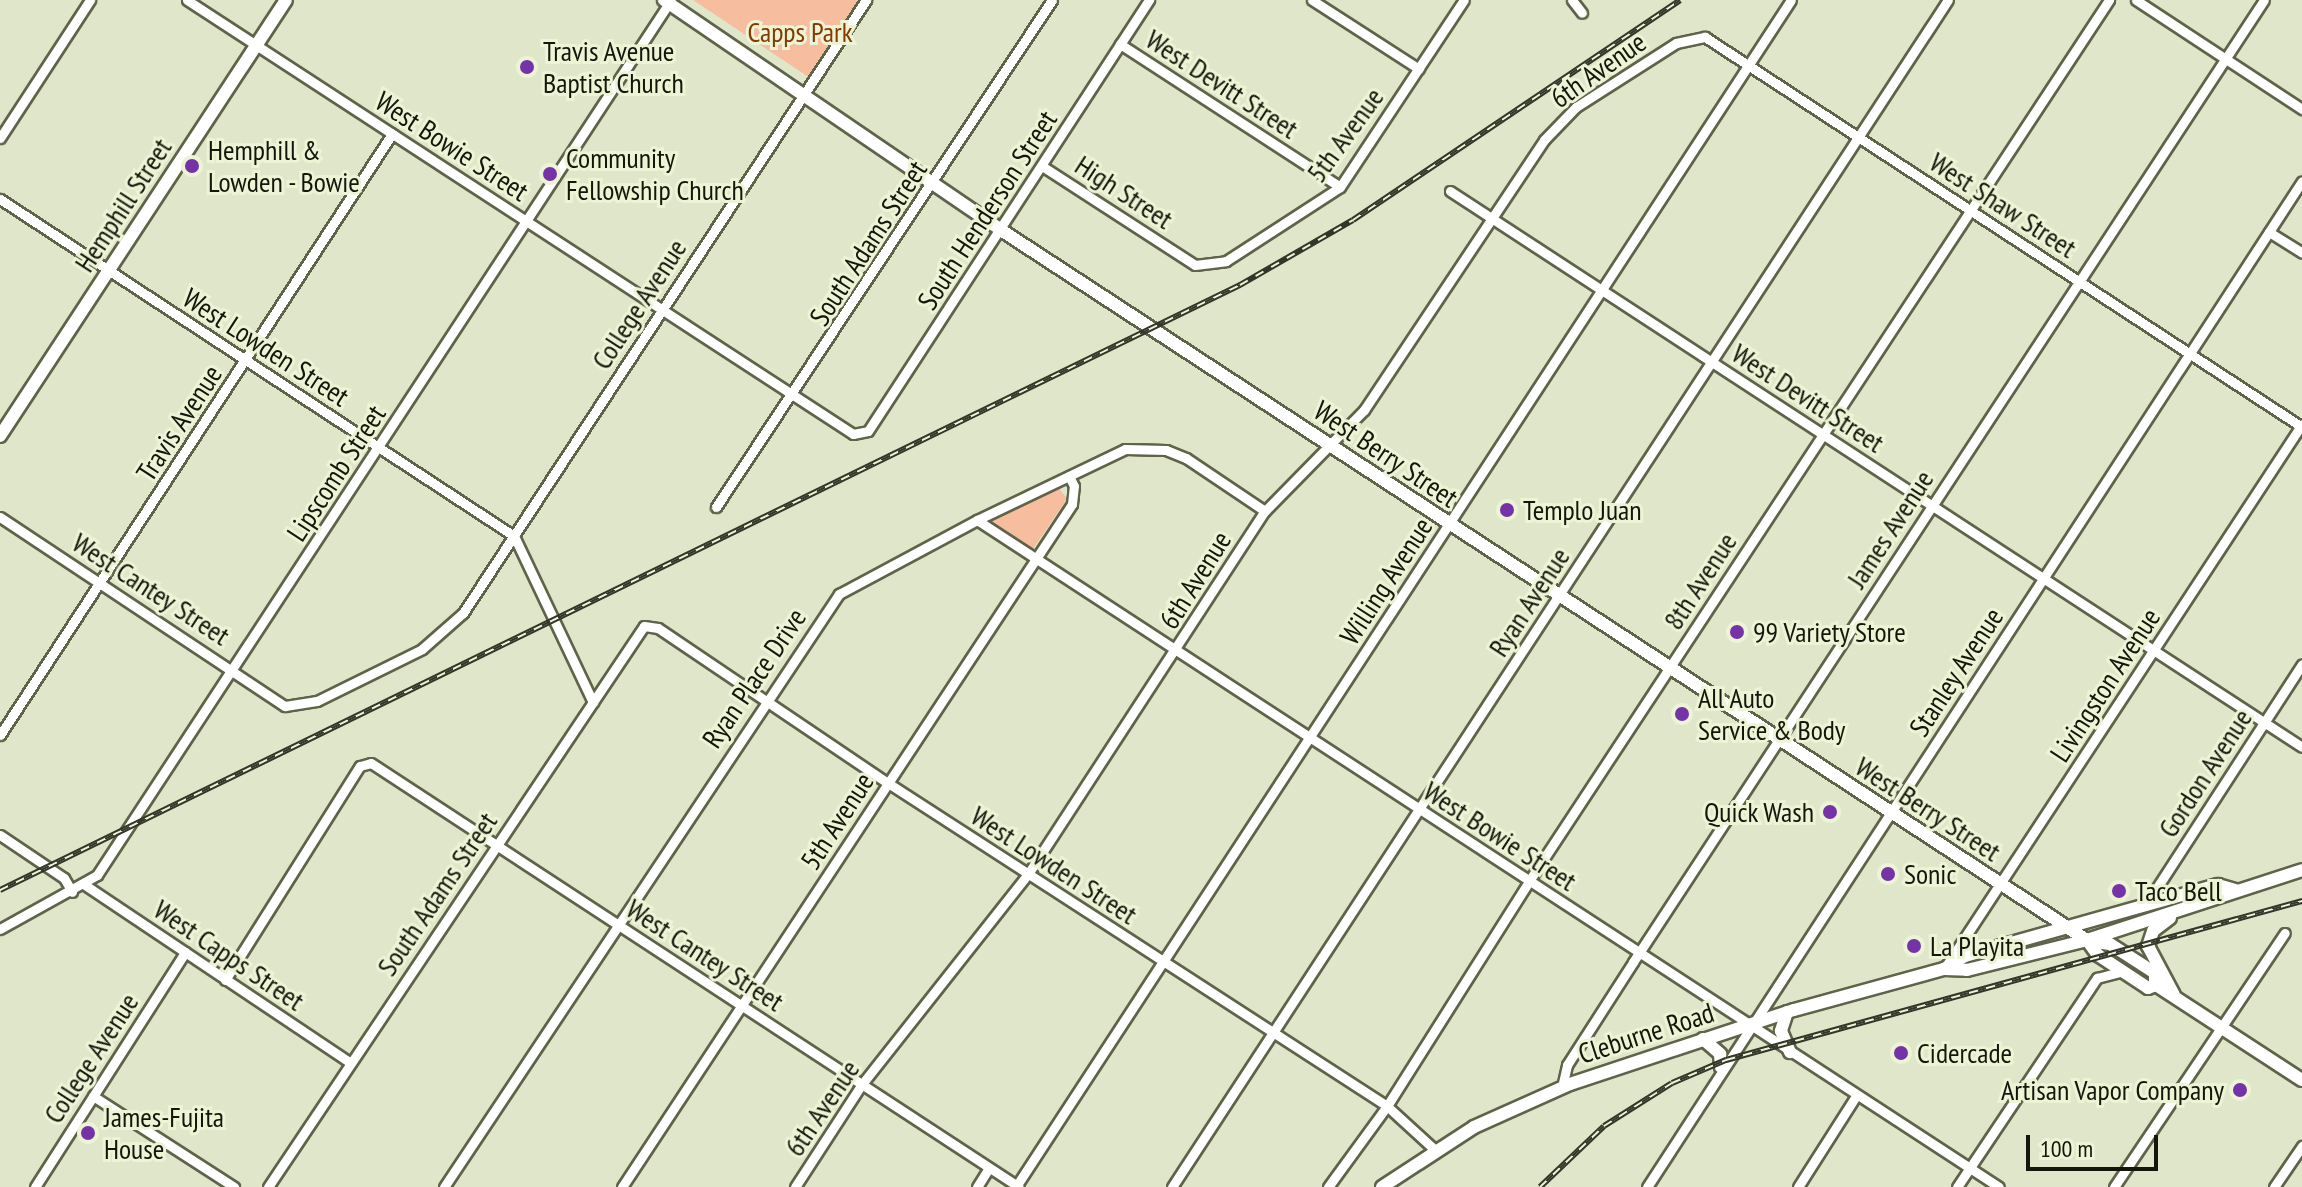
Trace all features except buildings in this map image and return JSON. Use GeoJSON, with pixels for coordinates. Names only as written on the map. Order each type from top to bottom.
{"type":"FeatureCollection","features":[{"type":"Feature","properties":{"kind":"main road","name":"Hemphill Street"},"geometry":{"type":"LineString","coordinates":[[0,436],[286,0]]}},
{"type":"Feature","properties":{"kind":"main road","name":"West Berry Street"},"geometry":{"type":"LineString","coordinates":[[668,1],[802,97],[1001,230],[2087,940],[2098,955],[2148,988],[2156,985]]}},
{"type":"Feature","properties":{"kind":"main road","name":"Cleburne Road"},"geometry":{"type":"LineString","coordinates":[[1944,969],[1967,970],[2087,940],[2302,870]]}},
{"type":"Feature","properties":{"kind":"main road","name":"Cleburne Road"},"geometry":{"type":"LineString","coordinates":[[1382,1187],[1435,1150],[1562,1087],[1787,1012],[1944,969],[1965,956],[2218,885],[2235,890]]}},
{"type":"Feature","properties":{"kind":"main road"},"geometry":{"type":"LineString","coordinates":[[2175,998],[2148,942],[2158,925],[2180,911]]}},
{"type":"Feature","properties":{"kind":"main road","name":"West Berry Street"},"geometry":{"type":"LineString","coordinates":[[2087,940],[2110,944],[2155,973],[2156,985]]}},
{"type":"Feature","properties":{"kind":"main road","name":"West Berry Street"},"geometry":{"type":"LineString","coordinates":[[2156,985],[2302,1080]]}},
{"type":"Feature","properties":{"kind":"main road"},"geometry":{"type":"LineString","coordinates":[[1787,1012],[1781,1031],[1790,1052]]}},
{"type":"Feature","properties":{"kind":"main road"},"geometry":{"type":"LineString","coordinates":[[1703,1039],[1720,1054],[1721,1067]]}},
{"type":"Feature","properties":{"kind":"street"},"geometry":{"type":"LineString","coordinates":[[0,138],[90,0]]}},
{"type":"Feature","properties":{"kind":"street","name":"West Bowie Street"},"geometry":{"type":"LineString","coordinates":[[187,0],[853,434]]}},
{"type":"Feature","properties":{"kind":"street","name":"College Avenue"},"geometry":{"type":"LineString","coordinates":[[446,630],[514,536],[866,0]]}},
{"type":"Feature","properties":{"kind":"street","name":"South Adams Street"},"geometry":{"type":"LineString","coordinates":[[716,507],[933,184],[1052,0]]}},
{"type":"Feature","properties":{"kind":"street","name":"South Henderson Street"},"geometry":{"type":"LineString","coordinates":[[853,434],[868,431],[1149,0]]}},
{"type":"Feature","properties":{"kind":"street"},"geometry":{"type":"LineString","coordinates":[[1312,0],[1419,69]]}},
{"type":"Feature","properties":{"kind":"street","name":"5th Avenue"},"geometry":{"type":"LineString","coordinates":[[1183,256],[1195,265],[1226,261],[1340,187],[1464,0]]}},
{"type":"Feature","properties":{"kind":"street"},"geometry":{"type":"LineString","coordinates":[[1572,0],[1582,13]]}},
{"type":"Feature","properties":{"kind":"street","name":"Willing Avenue"},"geometry":{"type":"LineString","coordinates":[[1018,1186],[1791,0]]}},
{"type":"Feature","properties":{"kind":"street","name":"Ryan Avenue"},"geometry":{"type":"LineString","coordinates":[[1172,1187],[1948,0]]}},
{"type":"Feature","properties":{"kind":"street","name":"8th Avenue"},"geometry":{"type":"LineString","coordinates":[[1328,1187],[1387,1106],[1529,881],[2109,0]]}},
{"type":"Feature","properties":{"kind":"street"},"geometry":{"type":"LineString","coordinates":[[2136,0],[2302,109]]}},
{"type":"Feature","properties":{"kind":"street","name":"James Avenue"},"geometry":{"type":"LineString","coordinates":[[1562,1087],[1567,1065],[1638,954],[2264,0]]}},
{"type":"Feature","properties":{"kind":"street","name":"Lipscomb Street"},"geometry":{"type":"LineString","coordinates":[[0,929],[85,885],[97,875],[528,222],[668,1]]}},
{"type":"Feature","properties":{"kind":"street","name":"West Shaw Street"},"geometry":{"type":"LineString","coordinates":[[1676,43],[1705,37],[2301,426]]}},
{"type":"Feature","properties":{"kind":"street","name":"6th Avenue"},"geometry":{"type":"LineString","coordinates":[[795,1187],[862,1084],[1028,874],[1265,511],[1332,448],[1368,404],[1556,124],[1676,43]]}},
{"type":"Feature","properties":{"kind":"street","name":"West Devitt Street"},"geometry":{"type":"LineString","coordinates":[[1120,44],[1340,187]]}},
{"type":"Feature","properties":{"kind":"street","name":"Travis Avenue"},"geometry":{"type":"LineString","coordinates":[[0,735],[392,134]]}},
{"type":"Feature","properties":{"kind":"street","name":"High Street"},"geometry":{"type":"LineString","coordinates":[[1042,166],[1183,256]]}},
{"type":"Feature","properties":{"kind":"street","name":"Stanley Avenue"},"geometry":{"type":"LineString","coordinates":[[1647,1187],[1747,1025],[1890,812],[2302,181]]}},
{"type":"Feature","properties":{"kind":"street","name":"West Devitt Street"},"geometry":{"type":"LineString","coordinates":[[1450,191],[2302,747]]}},
{"type":"Feature","properties":{"kind":"street","name":"West Lowden Street"},"geometry":{"type":"LineString","coordinates":[[0,199],[514,536]]}},
{"type":"Feature","properties":{"kind":"street"},"geometry":{"type":"LineString","coordinates":[[2269,232],[2302,253]]}},
{"type":"Feature","properties":{"kind":"street","name":"Livingston Avenue"},"geometry":{"type":"LineString","coordinates":[[1944,969],[2301,426]]}},
{"type":"Feature","properties":{"kind":"street","name":"Ryan Place Drive"},"geometry":{"type":"LineString","coordinates":[[444,1187],[764,701],[839,594],[977,520],[1125,449],[1166,450],[1206,468],[1265,511]]}},
{"type":"Feature","properties":{"kind":"street","name":"5th Avenue"},"geometry":{"type":"LineString","coordinates":[[622,1187],[1072,504],[1074,486],[1069,476]]}},
{"type":"Feature","properties":{"kind":"street","name":"West Cantey Street"},"geometry":{"type":"LineString","coordinates":[[0,517],[285,706],[301,707],[422,649],[446,630]]}},
{"type":"Feature","properties":{"kind":"street","name":"West Bowie Street"},"geometry":{"type":"LineString","coordinates":[[977,520],[1999,1187]]}},
{"type":"Feature","properties":{"kind":"street"},"geometry":{"type":"LineString","coordinates":[[514,536],[593,702]]}},
{"type":"Feature","properties":{"kind":"street","name":"South Adams Street"},"geometry":{"type":"LineString","coordinates":[[268,1187],[644,626]]}},
{"type":"Feature","properties":{"kind":"street","name":"West Lowden Street"},"geometry":{"type":"LineString","coordinates":[[644,626],[658,628],[888,783],[1387,1106],[1435,1150]]}},
{"type":"Feature","properties":{"kind":"street","name":"Gordon Avenue"},"geometry":{"type":"LineString","coordinates":[[2145,906],[2302,664]]}},
{"type":"Feature","properties":{"kind":"street","name":"West Cantey Street"},"geometry":{"type":"LineString","coordinates":[[225,980],[365,762],[498,845],[1018,1186]]}},
{"type":"Feature","properties":{"kind":"street"},"geometry":{"type":"LineString","coordinates":[[0,835],[64,878],[72,892]]}},
{"type":"Feature","properties":{"kind":"street","name":"West Capps Street"},"geometry":{"type":"LineString","coordinates":[[85,885],[349,1062]]}},
{"type":"Feature","properties":{"kind":"street"},"geometry":{"type":"LineString","coordinates":[[2114,1187],[2285,933]]}},
{"type":"Feature","properties":{"kind":"street","name":"College Avenue"},"geometry":{"type":"LineString","coordinates":[[35,1187],[185,952]]}},
{"type":"Feature","properties":{"kind":"street"},"geometry":{"type":"LineString","coordinates":[[2097,978],[2098,955]]}},
{"type":"Feature","properties":{"kind":"street"},"geometry":{"type":"LineString","coordinates":[[1957,1187],[2097,978],[2111,970],[2127,974]]}},
{"type":"Feature","properties":{"kind":"street"},"geometry":{"type":"LineString","coordinates":[[93,1096],[234,1187]]}},
{"type":"Feature","properties":{"kind":"street"},"geometry":{"type":"LineString","coordinates":[[1798,1187],[1856,1096]]}},
{"type":"Feature","properties":{"kind":"street"},"geometry":{"type":"LineString","coordinates":[[2274,1187],[2302,1146]]}},
{"type":"Feature","properties":{"kind":"street"},"geometry":{"type":"LineString","coordinates":[[977,1187],[989,1168]]}},
{"type":"Feature","properties":{"kind":"green space","name":"Capps Park"},"geometry":{"type":"Polygon","coordinates":[[[693,0],[861,0],[810,78],[693,0]]]}},
{"type":"Feature","properties":{"kind":"green space"},"geometry":{"type":"Polygon","coordinates":[[[1059,488],[1067,499],[1033,549],[987,521],[1059,488]]]}},
{"type":"Feature","properties":{"kind":"railway"},"geometry":{"type":"LineString","coordinates":[[0,890],[1240,285],[1353,220],[1680,0]]}},
{"type":"Feature","properties":{"kind":"railway"},"geometry":{"type":"LineString","coordinates":[[1540,1187],[1604,1126],[1672,1083],[1726,1060],[2302,901]]}},
{"type":"Feature","properties":{"kind":"place","name":"Travis Avenue Baptist Church"},"geometry":{"type":"Point","coordinates":[527,67]}},
{"type":"Feature","properties":{"kind":"place","name":"Hemphill & Lowden - Bowie"},"geometry":{"type":"Point","coordinates":[192,166]}},
{"type":"Feature","properties":{"kind":"place","name":"Community Fellowship Church"},"geometry":{"type":"Point","coordinates":[550,174]}},
{"type":"Feature","properties":{"kind":"place","name":"Templo Juan"},"geometry":{"type":"Point","coordinates":[1507,510]}},
{"type":"Feature","properties":{"kind":"place","name":"99 Variety Store"},"geometry":{"type":"Point","coordinates":[1737,632]}},
{"type":"Feature","properties":{"kind":"place","name":"All Auto Service & Body"},"geometry":{"type":"Point","coordinates":[1682,714]}},
{"type":"Feature","properties":{"kind":"place","name":"Quick Wash"},"geometry":{"type":"Point","coordinates":[1830,812]}},
{"type":"Feature","properties":{"kind":"place","name":"Sonic"},"geometry":{"type":"Point","coordinates":[1888,874]}},
{"type":"Feature","properties":{"kind":"place","name":"Taco Bell"},"geometry":{"type":"Point","coordinates":[2119,891]}},
{"type":"Feature","properties":{"kind":"place","name":"La Playita"},"geometry":{"type":"Point","coordinates":[1914,946]}},
{"type":"Feature","properties":{"kind":"place","name":"Cidercade"},"geometry":{"type":"Point","coordinates":[1901,1053]}},
{"type":"Feature","properties":{"kind":"place","name":"Artisan Vapor Company"},"geometry":{"type":"Point","coordinates":[2240,1090]}},
{"type":"Feature","properties":{"kind":"place","name":"James-Fujita House"},"geometry":{"type":"Point","coordinates":[88,1133]}}]}
